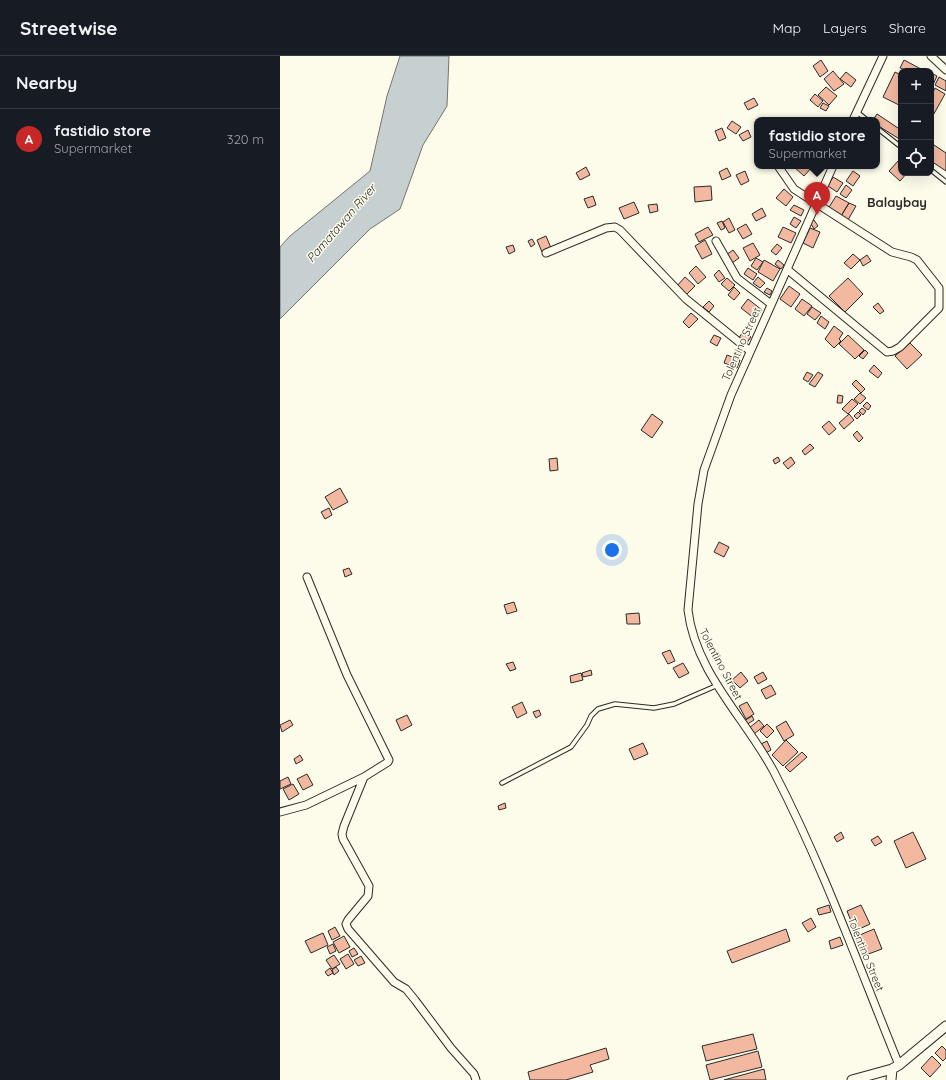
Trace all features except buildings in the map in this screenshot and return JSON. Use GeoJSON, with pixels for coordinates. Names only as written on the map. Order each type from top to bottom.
{"type":"FeatureCollection","features":[{"type":"Feature","properties":{"kind":"street"},"geometry":{"type":"LineString","coordinates":[[854,117],[883,56]]}},
{"type":"Feature","properties":{"kind":"street"},"geometry":{"type":"LineString","coordinates":[[931,56],[946,70]]}},
{"type":"Feature","properties":{"kind":"street"},"geometry":{"type":"LineString","coordinates":[[780,169],[794,188],[892,252],[911,257],[916,260],[939,288],[939,308],[900,347],[887,352],[788,270]]}},
{"type":"Feature","properties":{"kind":"street","name":"Tolentino Street"},"geometry":{"type":"LineString","coordinates":[[832,169],[788,270],[771,304],[731,395],[704,470],[698,504],[688,610],[694,641],[718,685],[773,771],[814,854],[895,1067]]}},
{"type":"Feature","properties":{"kind":"street"},"geometry":{"type":"LineString","coordinates":[[546,253],[606,228],[615,227],[620,230],[686,299],[750,351]]}},
{"type":"Feature","properties":{"kind":"street"},"geometry":{"type":"LineString","coordinates":[[716,241],[737,278],[771,304]]}},
{"type":"Feature","properties":{"kind":"street"},"geometry":{"type":"LineString","coordinates":[[280,812],[306,805],[364,777],[389,760],[347,675],[307,577]]}},
{"type":"Feature","properties":{"kind":"street"},"geometry":{"type":"LineString","coordinates":[[364,777],[342,834],[343,839],[369,886],[370,891],[368,896],[346,924],[348,929],[394,982],[406,989],[451,1048],[474,1074],[476,1080]]}},
{"type":"Feature","properties":{"kind":"street"},"geometry":{"type":"LineString","coordinates":[[852,1080],[895,1067],[946,1026]]}},
{"type":"Feature","properties":{"kind":"street"},"geometry":{"type":"LineString","coordinates":[[891,1080],[895,1067]]}},
{"type":"Feature","properties":{"kind":"lane"},"geometry":{"type":"LineString","coordinates":[[857,112],[863,117]]}},
{"type":"Feature","properties":{"kind":"lane"},"geometry":{"type":"LineString","coordinates":[[880,130],[898,145]]}},
{"type":"Feature","properties":{"kind":"lane"},"geometry":{"type":"LineString","coordinates":[[934,172],[946,182]]}},
{"type":"Feature","properties":{"kind":"lane"},"geometry":{"type":"LineString","coordinates":[[502,783],[571,746],[587,725],[591,716],[598,709],[615,704],[654,708],[674,704],[718,685]]}},
{"type":"Feature","properties":{"kind":"water","name":"Pamatawan River"},"geometry":{"type":"Polygon","coordinates":[[[400,56],[449,56],[447,106],[423,145],[400,209],[370,229],[280,319],[280,247],[290,236],[370,171],[387,96],[400,56]]]}},
{"type":"Feature","properties":{"kind":"place","name":"fastidio store"},"geometry":{"type":"Point","coordinates":[817,215]}},
{"type":"Feature","properties":{"kind":"district","name":"Balaybay"},"geometry":{"type":"Point","coordinates":[897,202]}}]}
